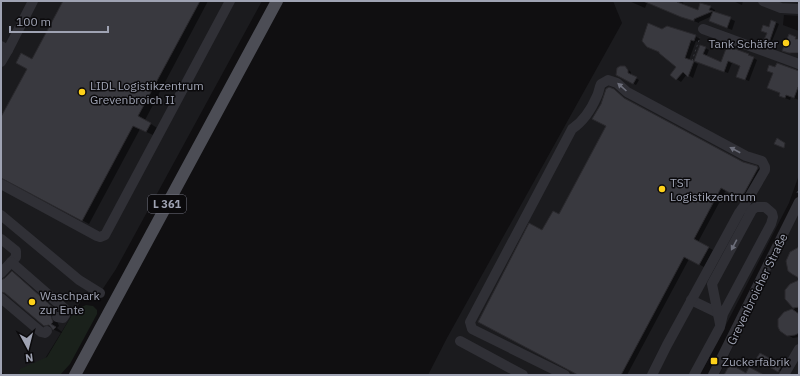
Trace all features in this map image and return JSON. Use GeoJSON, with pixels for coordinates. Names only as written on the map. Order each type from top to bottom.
{"type":"FeatureCollection","features":[{"type":"Feature","properties":{"kind":"main road","name":"L 361"},"geometry":{"type":"LineString","coordinates":[[75,373],[277,1]]}},
{"type":"Feature","properties":{"kind":"street"},"geometry":{"type":"LineString","coordinates":[[1,62],[4,48],[33,1]]}},
{"type":"Feature","properties":{"kind":"street"},"geometry":{"type":"LineString","coordinates":[[1,184],[97,236],[100,237],[105,234],[230,1]]}},
{"type":"Feature","properties":{"kind":"street"},"geometry":{"type":"LineString","coordinates":[[763,1],[781,8],[799,9]]}},
{"type":"Feature","properties":{"kind":"street"},"geometry":{"type":"LineString","coordinates":[[703,29],[799,64]]}},
{"type":"Feature","properties":{"kind":"street"},"geometry":{"type":"LineString","coordinates":[[562,374],[472,329],[470,322],[572,129],[585,118],[596,98],[601,84],[608,80],[612,81],[627,92],[739,152],[753,159],[762,161],[765,167],[765,170],[744,206],[738,213],[652,375]]}},
{"type":"Feature","properties":{"kind":"street","name":"Grevenbroicher Straße"},"geometry":{"type":"LineString","coordinates":[[713,375],[799,202]]}},
{"type":"Feature","properties":{"kind":"street"},"geometry":{"type":"LineString","coordinates":[[694,375],[720,324],[723,314],[771,224],[773,217],[772,213],[768,209],[756,207],[752,210],[712,284],[720,324]]}},
{"type":"Feature","properties":{"kind":"street"},"geometry":{"type":"LineString","coordinates":[[1,215],[79,280],[100,293]]}},
{"type":"Feature","properties":{"kind":"street"},"geometry":{"type":"LineString","coordinates":[[1,239],[16,252],[16,257],[1,273]]}},
{"type":"Feature","properties":{"kind":"street"},"geometry":{"type":"LineString","coordinates":[[11,262],[66,310],[63,318],[57,317]]}},
{"type":"Feature","properties":{"kind":"street"},"geometry":{"type":"LineString","coordinates":[[1,298],[41,332],[45,333],[47,331]]}},
{"type":"Feature","properties":{"kind":"street"},"geometry":{"type":"LineString","coordinates":[[691,300],[718,313]]}},
{"type":"Feature","properties":{"kind":"street"},"geometry":{"type":"LineString","coordinates":[[460,342],[523,375]]}},
{"type":"Feature","properties":{"kind":"street"},"geometry":{"type":"LineString","coordinates":[[687,375],[696,360],[708,348]]}},
{"type":"Feature","properties":{"kind":"street"},"geometry":{"type":"LineString","coordinates":[[784,375],[799,348]]}},
{"type":"Feature","properties":{"kind":"path"},"geometry":{"type":"LineString","coordinates":[[692,61],[703,29]]}},
{"type":"Feature","properties":{"kind":"shaded area"},"geometry":{"type":"Polygon","coordinates":[[[1,1],[262,1],[116,269],[96,299],[87,292],[35,375],[6,375],[1,372],[1,1]]]}},
{"type":"Feature","properties":{"kind":"shaded area","name":"TST Logistikzentrum"},"geometry":{"type":"Polygon","coordinates":[[[613,1],[799,1],[799,16],[784,15],[783,25],[799,31],[799,175],[789,203],[700,375],[428,375],[447,338],[622,23],[613,1]]]}},
{"type":"Feature","properties":{"kind":"shaded area"},"geometry":{"type":"Polygon","coordinates":[[[799,212],[799,375],[719,375],[799,212]]]}},
{"type":"Feature","properties":{"kind":"shaded area"},"geometry":{"type":"Polygon","coordinates":[[[86,305],[93,306],[97,310],[97,314],[70,364],[60,375],[21,375],[19,372],[20,369],[47,357],[75,310],[86,305]]]}},
{"type":"Feature","properties":{"kind":"building","name":"LIDL Logistikzentrum Grevenbroich II"},"geometry":{"type":"Polygon","coordinates":[[[63,1],[200,1],[138,116],[151,123],[146,132],[133,126],[82,221],[1,178],[1,117],[27,69],[16,63],[21,53],[32,59],[63,1]]]}},
{"type":"Feature","properties":{"kind":"building"},"geometry":{"type":"Polygon","coordinates":[[[643,1],[678,1],[677,2],[698,10],[700,3],[711,6],[709,10],[713,11],[694,19],[694,21],[643,1]]]}},
{"type":"Feature","properties":{"kind":"building"},"geometry":{"type":"Polygon","coordinates":[[[713,11],[731,17],[727,28],[709,21],[713,11]]]}},
{"type":"Feature","properties":{"kind":"building"},"geometry":{"type":"Polygon","coordinates":[[[771,20],[776,22],[768,46],[762,44],[767,33],[761,31],[763,25],[769,27],[771,20]]]}},
{"type":"Feature","properties":{"kind":"building"},"geometry":{"type":"Polygon","coordinates":[[[648,23],[662,29],[667,26],[696,35],[694,41],[691,40],[685,58],[694,61],[688,77],[683,72],[676,80],[670,75],[676,67],[659,52],[647,47],[642,41],[648,23]]]}},
{"type":"Feature","properties":{"kind":"building"},"geometry":{"type":"Polygon","coordinates":[[[789,34],[796,37],[795,39],[799,39],[799,53],[782,51],[789,34]]]}},
{"type":"Feature","properties":{"kind":"building"},"geometry":{"type":"Polygon","coordinates":[[[700,45],[706,47],[703,54],[721,62],[727,46],[754,57],[745,80],[736,77],[740,66],[728,61],[724,72],[694,61],[700,45]]]}},
{"type":"Feature","properties":{"kind":"building"},"geometry":{"type":"Polygon","coordinates":[[[777,63],[799,71],[799,87],[794,98],[786,95],[785,98],[779,96],[780,93],[767,88],[773,73],[767,71],[769,65],[775,67],[777,63]]]}},
{"type":"Feature","properties":{"kind":"building"},"geometry":{"type":"Polygon","coordinates":[[[620,66],[625,66],[628,73],[637,77],[633,84],[616,75],[617,68],[620,66]]]}},
{"type":"Feature","properties":{"kind":"building"},"geometry":{"type":"Polygon","coordinates":[[[609,87],[614,89],[624,98],[743,162],[757,166],[758,168],[741,199],[721,188],[694,239],[709,247],[699,265],[684,257],[621,375],[578,375],[478,322],[529,223],[542,230],[553,211],[559,214],[606,126],[592,119],[601,104],[606,89],[609,87]]]}},
{"type":"Feature","properties":{"kind":"building"},"geometry":{"type":"Polygon","coordinates":[[[777,138],[785,143],[784,148],[774,144],[777,138]]]}},
{"type":"Feature","properties":{"kind":"building"},"geometry":{"type":"Polygon","coordinates":[[[799,247],[799,278],[788,271],[786,261],[790,252],[799,247]]]}},
{"type":"Feature","properties":{"kind":"building","name":"Waschpark zur Ente"},"geometry":{"type":"Polygon","coordinates":[[[12,271],[57,311],[52,313],[51,316],[53,322],[51,324],[56,327],[53,330],[49,325],[44,326],[5,293],[1,292],[1,280],[12,271]]]}},
{"type":"Feature","properties":{"kind":"building"},"geometry":{"type":"Polygon","coordinates":[[[799,280],[799,307],[793,308],[785,299],[785,290],[790,284],[799,280]]]}},
{"type":"Feature","properties":{"kind":"building"},"geometry":{"type":"Polygon","coordinates":[[[792,309],[799,314],[799,333],[787,336],[780,331],[778,327],[778,319],[784,312],[792,309]]]}},
{"type":"Feature","properties":{"kind":"building"},"geometry":{"type":"Polygon","coordinates":[[[760,353],[782,365],[778,372],[756,359],[760,353]]]}},
{"type":"Feature","properties":{"kind":"building"},"geometry":{"type":"Polygon","coordinates":[[[730,364],[746,373],[749,367],[764,375],[724,375],[730,364]]]}},
{"type":"Feature","properties":{"kind":"place","name":"Tank Schäfer"},"geometry":{"type":"Point","coordinates":[786,43]}},
{"type":"Feature","properties":{"kind":"place","name":"LIDL Logistikzentrum Grevenbroich II"},"geometry":{"type":"Point","coordinates":[82,92]}},
{"type":"Feature","properties":{"kind":"place","name":"TST Logistikzentrum"},"geometry":{"type":"Point","coordinates":[662,189]}},
{"type":"Feature","properties":{"kind":"place","name":"Waschpark zur Ente"},"geometry":{"type":"Point","coordinates":[32,302]}},
{"type":"Feature","properties":{"kind":"place","name":"Zuckerfabrik"},"geometry":{"type":"Point","coordinates":[714,361]}}]}
